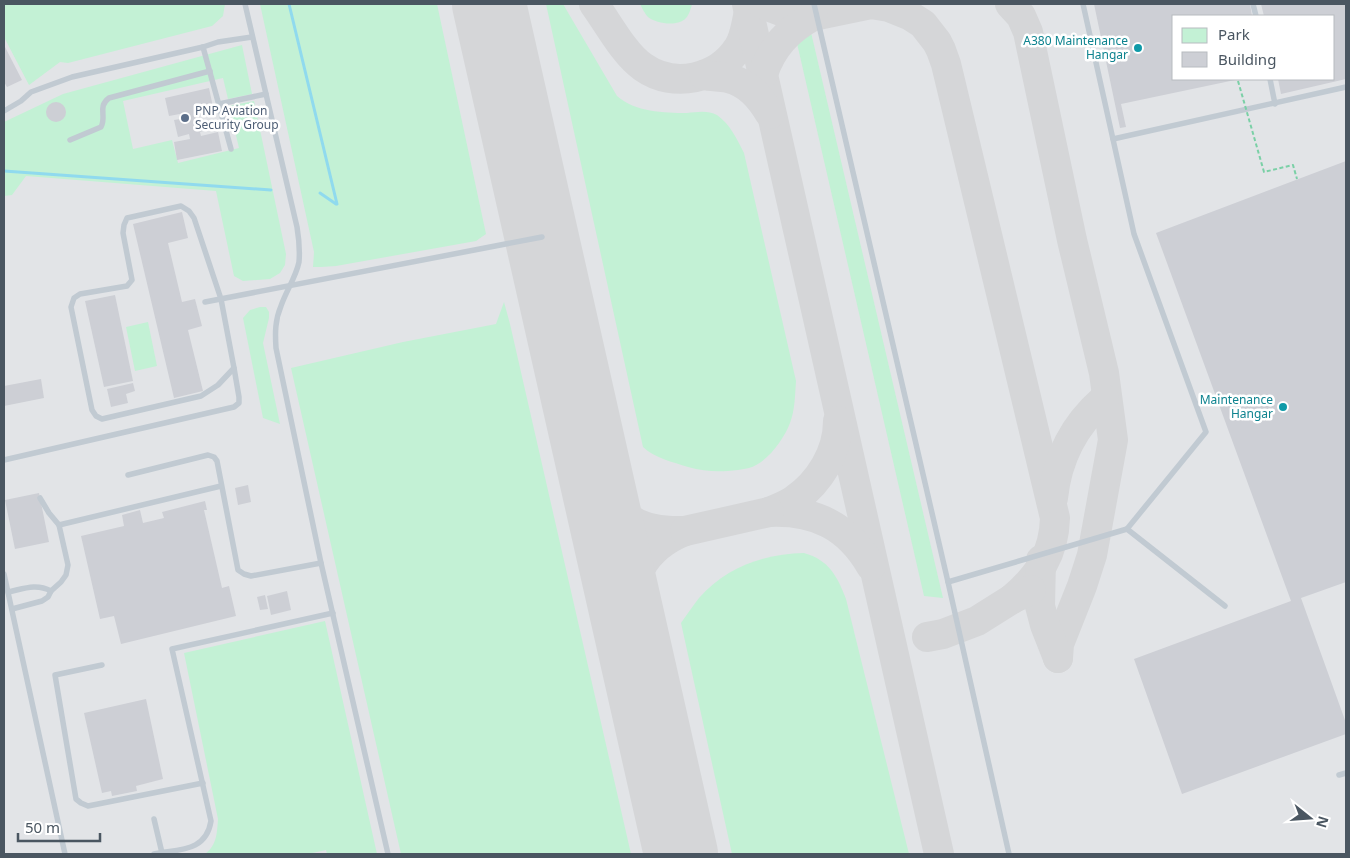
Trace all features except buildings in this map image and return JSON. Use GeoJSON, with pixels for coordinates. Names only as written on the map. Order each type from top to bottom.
{"type":"FeatureCollection","features":[{"type":"Feature","properties":{"kind":"lane"},"geometry":{"type":"LineString","coordinates":[[245,4],[300,247],[298,264],[280,306],[275,326],[276,348],[321,563],[388,854]]}},
{"type":"Feature","properties":{"kind":"lane"},"geometry":{"type":"LineString","coordinates":[[814,4],[1009,854]]}},
{"type":"Feature","properties":{"kind":"lane"},"geometry":{"type":"LineString","coordinates":[[948,582],[1127,529],[1206,432],[1134,234],[1083,4]]}},
{"type":"Feature","properties":{"kind":"lane"},"geometry":{"type":"LineString","coordinates":[[4,111],[21,102],[31,92],[72,77],[218,42],[252,37]]}},
{"type":"Feature","properties":{"kind":"lane"},"geometry":{"type":"LineString","coordinates":[[203,47],[231,148]]}},
{"type":"Feature","properties":{"kind":"lane"},"geometry":{"type":"LineString","coordinates":[[70,140],[101,127],[103,122],[102,107],[109,98],[210,71]]}},
{"type":"Feature","properties":{"kind":"lane"},"geometry":{"type":"LineString","coordinates":[[1270,80],[1275,104]]}},
{"type":"Feature","properties":{"kind":"lane"},"geometry":{"type":"LineString","coordinates":[[1113,139],[1346,87]]}},
{"type":"Feature","properties":{"kind":"lane"},"geometry":{"type":"LineString","coordinates":[[219,104],[266,94]]}},
{"type":"Feature","properties":{"kind":"lane"},"geometry":{"type":"LineString","coordinates":[[4,460],[234,407],[239,403],[234,368],[221,299],[194,218],[189,211],[181,206],[127,218],[122,233],[132,280],[130,284],[80,294],[74,298],[71,307],[92,410],[96,416],[102,420],[202,396],[218,385],[234,368]]}},
{"type":"Feature","properties":{"kind":"lane"},"geometry":{"type":"LineString","coordinates":[[205,302],[542,237]]}},
{"type":"Feature","properties":{"kind":"lane"},"geometry":{"type":"LineString","coordinates":[[128,475],[208,455],[214,457],[238,570],[251,576],[321,563]]}},
{"type":"Feature","properties":{"kind":"lane"},"geometry":{"type":"LineString","coordinates":[[59,526],[221,486]]}},
{"type":"Feature","properties":{"kind":"lane"},"geometry":{"type":"LineString","coordinates":[[12,609],[42,601],[48,597],[66,575],[68,565],[59,526],[40,498]]}},
{"type":"Feature","properties":{"kind":"lane"},"geometry":{"type":"LineString","coordinates":[[1127,529],[1225,606]]}},
{"type":"Feature","properties":{"kind":"lane"},"geometry":{"type":"LineString","coordinates":[[4,574],[65,854]]}},
{"type":"Feature","properties":{"kind":"lane"},"geometry":{"type":"LineString","coordinates":[[8,592],[35,586],[44,587],[51,591]]}},
{"type":"Feature","properties":{"kind":"lane"},"geometry":{"type":"LineString","coordinates":[[154,854],[192,847],[201,843],[210,830],[211,822],[172,649],[333,613]]}},
{"type":"Feature","properties":{"kind":"lane"},"geometry":{"type":"LineString","coordinates":[[102,665],[55,675],[76,800],[88,806],[203,783]]}},
{"type":"Feature","properties":{"kind":"lane"},"geometry":{"type":"LineString","coordinates":[[1339,774],[1346,773]]}},
{"type":"Feature","properties":{"kind":"lane"},"geometry":{"type":"LineString","coordinates":[[154,819],[162,853]]}},
{"type":"Feature","properties":{"kind":"path"},"geometry":{"type":"LineString","coordinates":[[1238,81],[1264,172],[1292,165],[1297,179]]}},
{"type":"Feature","properties":{"kind":"shaded area"},"geometry":{"type":"Polygon","coordinates":[[[4,4],[1346,4],[1346,854],[4,854],[4,4]]]}},
{"type":"Feature","properties":{"kind":"green space"},"geometry":{"type":"Polygon","coordinates":[[[4,4],[225,4],[223,16],[212,26],[68,63],[60,62],[29,85],[4,37],[4,4]]]}},
{"type":"Feature","properties":{"kind":"green space"},"geometry":{"type":"Polygon","coordinates":[[[260,4],[437,4],[486,234],[476,241],[336,266],[313,267],[314,252],[260,4]]]}},
{"type":"Feature","properties":{"kind":"green space"},"geometry":{"type":"Polygon","coordinates":[[[546,4],[563,4],[617,96],[632,105],[650,110],[669,113],[714,113],[729,127],[744,153],[796,381],[793,413],[790,423],[774,450],[756,465],[731,471],[701,470],[664,459],[643,447],[546,4]]]}},
{"type":"Feature","properties":{"kind":"green space"},"geometry":{"type":"Polygon","coordinates":[[[640,4],[692,4],[686,18],[678,23],[667,24],[648,17],[640,4]]]}},
{"type":"Feature","properties":{"kind":"green space"},"geometry":{"type":"Polygon","coordinates":[[[810,28],[943,598],[924,596],[796,39],[810,28]]]}},
{"type":"Feature","properties":{"kind":"green space"},"geometry":{"type":"Polygon","coordinates":[[[242,45],[252,94],[228,99],[223,78],[123,101],[133,149],[172,140],[178,163],[239,148],[229,106],[254,101],[286,254],[285,265],[280,273],[270,279],[243,281],[234,276],[216,191],[26,176],[12,195],[4,196],[4,122],[63,94],[242,45]]]}},
{"type":"Feature","properties":{"kind":"green space"},"geometry":{"type":"Polygon","coordinates":[[[504,302],[631,854],[401,854],[291,368],[403,342],[496,324],[504,302]]]}},
{"type":"Feature","properties":{"kind":"green space"},"geometry":{"type":"Polygon","coordinates":[[[266,307],[269,312],[263,343],[280,424],[263,418],[243,318],[250,310],[266,307]]]}},
{"type":"Feature","properties":{"kind":"green space"},"geometry":{"type":"Polygon","coordinates":[[[148,322],[157,366],[135,371],[126,327],[148,322]]]}},
{"type":"Feature","properties":{"kind":"green space"},"geometry":{"type":"Polygon","coordinates":[[[804,553],[820,560],[831,570],[846,599],[909,854],[732,854],[681,623],[699,598],[710,587],[734,570],[775,556],[804,553]]]}},
{"type":"Feature","properties":{"kind":"green space"},"geometry":{"type":"Polygon","coordinates":[[[325,621],[377,854],[327,854],[326,850],[308,854],[205,854],[214,843],[218,819],[184,653],[325,621]]]}},
{"type":"Feature","properties":{"kind":"waterway"},"geometry":{"type":"LineString","coordinates":[[289,4],[337,204]]}},
{"type":"Feature","properties":{"kind":"waterway"},"geometry":{"type":"LineString","coordinates":[[4,171],[271,190]]}},
{"type":"Feature","properties":{"kind":"waterway"},"geometry":{"type":"LineString","coordinates":[[320,193],[336,204]]}},
{"type":"Feature","properties":{"kind":"taxiway"},"geometry":{"type":"LineString","coordinates":[[594,4],[623,46],[636,61],[655,74],[681,79],[707,73],[729,59],[742,40],[749,12]]}},
{"type":"Feature","properties":{"kind":"taxiway"},"geometry":{"type":"LineString","coordinates":[[747,4],[939,854]]}},
{"type":"Feature","properties":{"kind":"taxiway"},"geometry":{"type":"LineString","coordinates":[[762,4],[786,13],[813,16],[871,4],[889,7],[909,15],[923,24],[941,50],[946,64],[1055,518],[1052,543],[1043,563],[1030,582],[1012,599]]}},
{"type":"Feature","properties":{"kind":"taxiway"},"geometry":{"type":"LineString","coordinates":[[1010,4],[1021,16],[1028,32],[1072,240],[1104,373],[1113,440],[1092,555],[1059,644],[1058,658]]}},
{"type":"Feature","properties":{"kind":"taxiway"},"geometry":{"type":"LineString","coordinates":[[763,74],[776,47],[782,40],[796,27],[813,16]]}},
{"type":"Feature","properties":{"kind":"taxiway"},"geometry":{"type":"LineString","coordinates":[[704,75],[728,78],[742,83],[758,96],[770,114]]}},
{"type":"Feature","properties":{"kind":"taxiway"},"geometry":{"type":"LineString","coordinates":[[1053,498],[1058,470],[1069,444],[1084,420],[1104,399]]}},
{"type":"Feature","properties":{"kind":"taxiway"},"geometry":{"type":"LineString","coordinates":[[838,421],[835,444],[831,456],[819,476],[794,500],[769,512],[801,514],[829,523],[852,540],[871,566]]}},
{"type":"Feature","properties":{"kind":"taxiway"},"geometry":{"type":"LineString","coordinates":[[594,471],[611,499],[628,518],[651,529],[685,531],[670,538],[658,547],[648,556],[641,567],[631,593],[628,624]]}},
{"type":"Feature","properties":{"kind":"taxiway"},"geometry":{"type":"LineString","coordinates":[[685,531],[769,512]]}},
{"type":"Feature","properties":{"kind":"taxiway"},"geometry":{"type":"LineString","coordinates":[[1041,560],[1040,606],[1058,658]]}},
{"type":"Feature","properties":{"kind":"taxiway"},"geometry":{"type":"LineString","coordinates":[[927,637],[943,634],[977,621],[1012,599],[1031,590]]}},
{"type":"Feature","properties":{"kind":"runway"},"geometry":{"type":"LineString","coordinates":[[489,4],[681,854]]}},
{"type":"Feature","properties":{"kind":"place","name":"A380 Maintenance Hangar"},"geometry":{"type":"Point","coordinates":[1138,48]}},
{"type":"Feature","properties":{"kind":"place","name":"PNP Aviation Security Group"},"geometry":{"type":"Point","coordinates":[185,118]}},
{"type":"Feature","properties":{"kind":"place","name":"Maintenance Hangar"},"geometry":{"type":"Point","coordinates":[1283,407]}}]}
